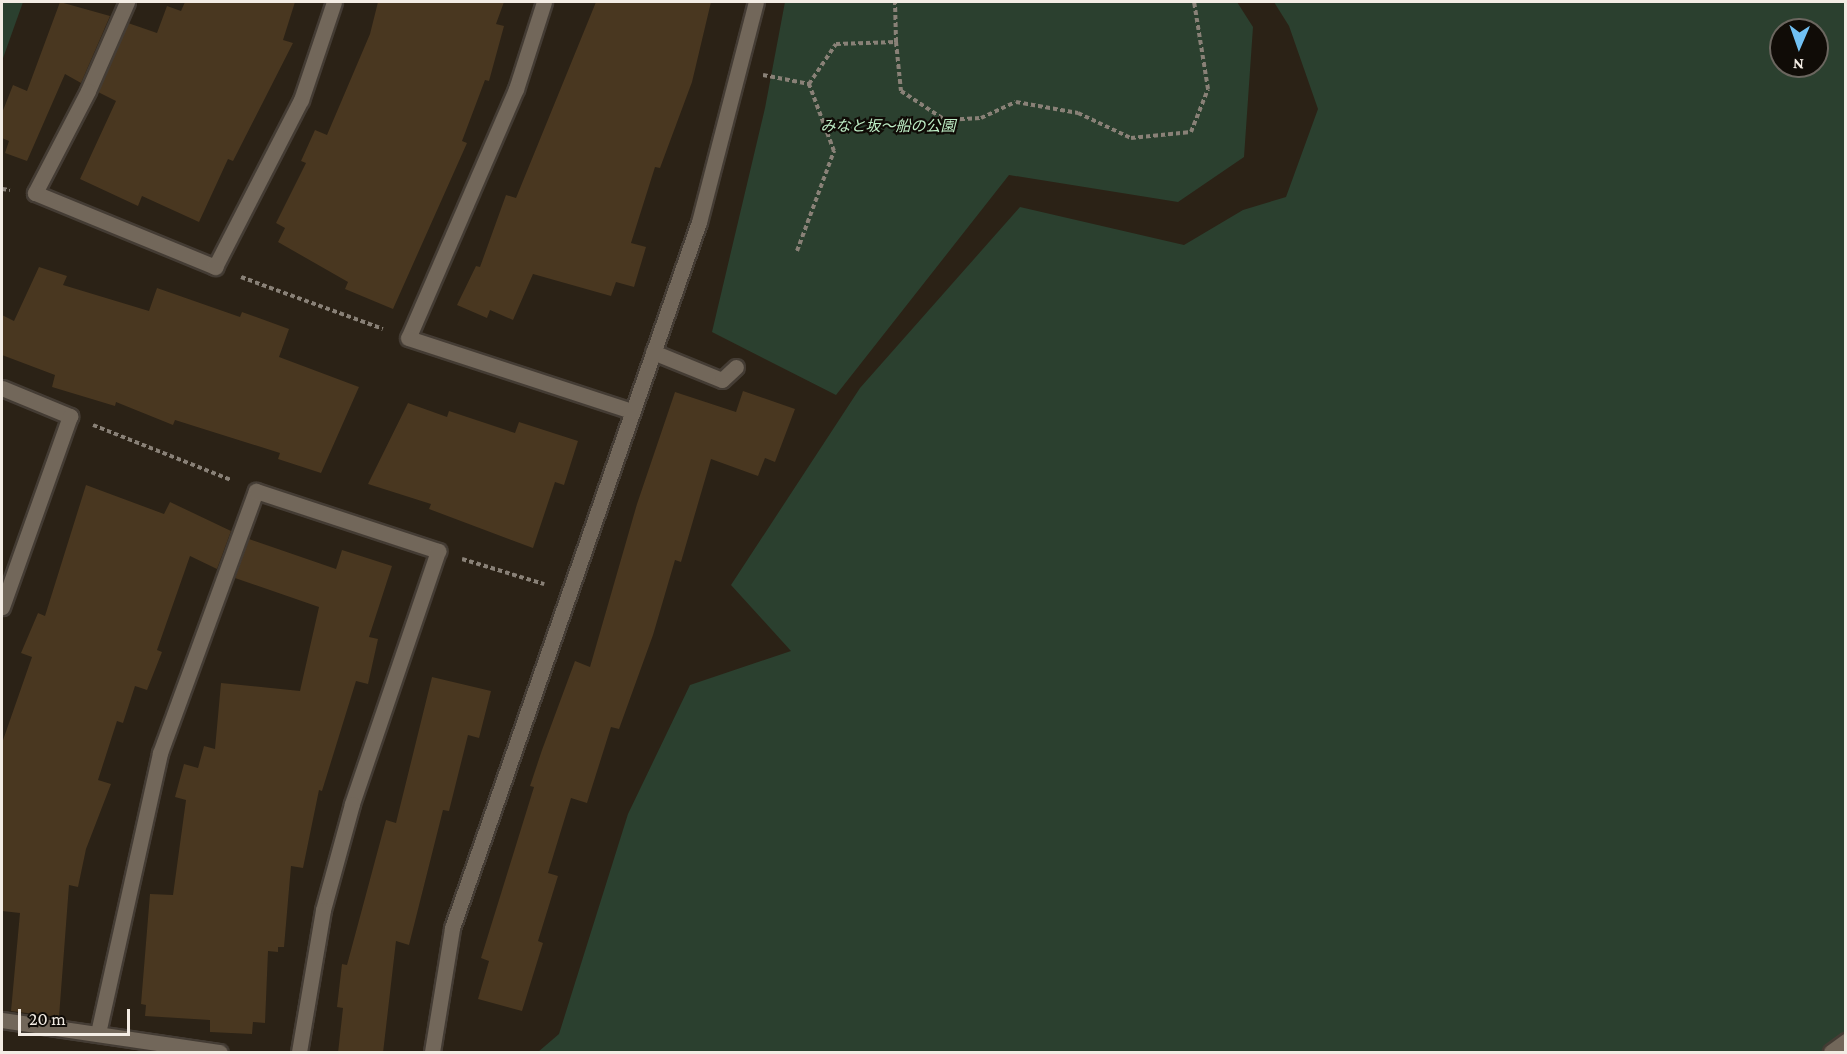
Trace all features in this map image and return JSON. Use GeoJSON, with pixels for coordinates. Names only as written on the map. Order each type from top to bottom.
{"type":"FeatureCollection","features":[{"type":"Feature","properties":{"kind":"street"},"geometry":{"type":"LineString","coordinates":[[127,2],[88,91],[35,193],[215,267],[301,100],[334,2]]}},
{"type":"Feature","properties":{"kind":"street"},"geometry":{"type":"LineString","coordinates":[[544,2],[516,89],[408,338],[632,411]]}},
{"type":"Feature","properties":{"kind":"street"},"geometry":{"type":"LineString","coordinates":[[432,1053],[452,928],[699,222],[756,2]]}},
{"type":"Feature","properties":{"kind":"street"},"geometry":{"type":"LineString","coordinates":[[653,352],[722,380],[736,367]]}},
{"type":"Feature","properties":{"kind":"street"},"geometry":{"type":"LineString","coordinates":[[2,388],[70,416],[2,607]]}},
{"type":"Feature","properties":{"kind":"street"},"geometry":{"type":"LineString","coordinates":[[98,1033],[160,753],[256,491],[438,551],[352,804],[322,910],[299,1053]]}},
{"type":"Feature","properties":{"kind":"street"},"geometry":{"type":"LineString","coordinates":[[2,1020],[220,1053]]}},
{"type":"Feature","properties":{"kind":"street"},"geometry":{"type":"LineString","coordinates":[[1831,1053],[1845,1041]]}},
{"type":"Feature","properties":{"kind":"path"},"geometry":{"type":"LineString","coordinates":[[895,2],[901,91],[945,120],[981,118],[1016,102],[1078,112],[1131,138],[1191,132],[1208,89],[1194,2]]}},
{"type":"Feature","properties":{"kind":"path"},"geometry":{"type":"LineString","coordinates":[[808,84],[836,44],[896,42]]}},
{"type":"Feature","properties":{"kind":"path"},"geometry":{"type":"LineString","coordinates":[[739,71],[808,84]]}},
{"type":"Feature","properties":{"kind":"path"},"geometry":{"type":"LineString","coordinates":[[797,251],[834,151],[808,84]]}},
{"type":"Feature","properties":{"kind":"path"},"geometry":{"type":"LineString","coordinates":[[215,267],[408,338]]}},
{"type":"Feature","properties":{"kind":"path"},"geometry":{"type":"LineString","coordinates":[[70,416],[256,491]]}},
{"type":"Feature","properties":{"kind":"path"},"geometry":{"type":"LineString","coordinates":[[438,551],[570,593]]}},
{"type":"Feature","properties":{"kind":"green space"},"geometry":{"type":"Polygon","coordinates":[[[2,2],[23,2],[2,61],[2,2]]]}},
{"type":"Feature","properties":{"kind":"green space","name":"みなと坂〜船の公園"},"geometry":{"type":"Polygon","coordinates":[[[785,2],[1237,2],[1253,27],[1244,157],[1178,202],[1009,175],[836,395],[712,332],[765,108],[785,2]]]}},
{"type":"Feature","properties":{"kind":"green space"},"geometry":{"type":"Polygon","coordinates":[[[1274,2],[1845,2],[1845,1052],[538,1052],[559,1034],[628,814],[690,685],[791,651],[731,585],[860,388],[1020,207],[1184,245],[1243,210],[1286,197],[1318,109],[1289,26],[1274,2]]]}},
{"type":"Feature","properties":{"kind":"building"},"geometry":{"type":"Polygon","coordinates":[[[60,2],[110,16],[81,83],[65,74],[27,161],[5,153],[9,141],[2,138],[2,113],[13,85],[27,91],[60,2]]]}},
{"type":"Feature","properties":{"kind":"building"},"geometry":{"type":"Polygon","coordinates":[[[185,2],[295,2],[283,40],[293,43],[233,161],[228,159],[199,222],[142,196],[138,206],[80,179],[116,101],[98,92],[128,23],[157,33],[167,6],[181,11],[185,2]]]}},
{"type":"Feature","properties":{"kind":"building"},"geometry":{"type":"Polygon","coordinates":[[[378,2],[504,2],[496,24],[504,26],[489,81],[485,80],[462,141],[467,143],[393,309],[345,289],[348,282],[278,242],[285,228],[276,223],[306,163],[301,161],[315,130],[327,135],[370,34],[378,2]]]}},
{"type":"Feature","properties":{"kind":"building"},"geometry":{"type":"Polygon","coordinates":[[[596,2],[711,2],[692,82],[660,168],[655,167],[631,243],[646,247],[634,287],[616,282],[611,296],[533,274],[513,320],[490,310],[487,318],[457,305],[476,266],[480,267],[506,195],[516,198],[596,2]]]}},
{"type":"Feature","properties":{"kind":"building"},"geometry":{"type":"Polygon","coordinates":[[[39,267],[67,276],[63,285],[149,311],[157,288],[240,317],[242,312],[289,329],[279,357],[359,387],[321,473],[278,459],[280,453],[175,420],[173,425],[116,402],[115,406],[52,387],[55,375],[2,355],[2,315],[14,321],[39,267]]]}},
{"type":"Feature","properties":{"kind":"building"},"geometry":{"type":"Polygon","coordinates":[[[743,391],[795,409],[775,462],[765,458],[758,476],[711,459],[681,562],[675,560],[653,635],[619,729],[611,727],[587,803],[571,798],[548,873],[558,876],[538,941],[543,943],[522,1011],[478,999],[489,961],[481,958],[534,787],[530,786],[575,661],[590,667],[637,504],[675,392],[736,412],[743,391]]]}},
{"type":"Feature","properties":{"kind":"building"},"geometry":{"type":"Polygon","coordinates":[[[408,403],[447,417],[449,411],[515,433],[519,422],[578,441],[564,485],[555,482],[533,548],[429,509],[431,504],[368,484],[408,403]]]}},
{"type":"Feature","properties":{"kind":"building"},"geometry":{"type":"Polygon","coordinates":[[[86,485],[164,514],[170,502],[231,531],[217,569],[190,556],[157,650],[162,652],[147,690],[135,686],[123,723],[117,721],[98,780],[111,784],[86,849],[78,887],[69,885],[59,1017],[11,1011],[20,913],[2,911],[2,743],[32,657],[21,653],[38,613],[45,616],[86,485]]]}},
{"type":"Feature","properties":{"kind":"building"},"geometry":{"type":"Polygon","coordinates":[[[249,539],[336,569],[342,550],[392,566],[369,637],[378,639],[368,684],[356,681],[322,791],[319,790],[303,868],[291,866],[284,947],[278,947],[278,952],[268,951],[265,1023],[253,1022],[252,1034],[210,1032],[210,1020],[145,1016],[146,1005],[141,1004],[150,894],[173,895],[186,800],[175,797],[184,764],[198,768],[204,746],[215,749],[221,683],[300,691],[319,607],[235,578],[249,539]]]}},
{"type":"Feature","properties":{"kind":"building"},"geometry":{"type":"Polygon","coordinates":[[[432,677],[491,691],[479,738],[468,735],[449,811],[443,810],[409,945],[396,941],[383,1053],[338,1053],[343,1008],[337,1007],[342,964],[347,965],[386,820],[396,823],[432,677]]]}}]}
